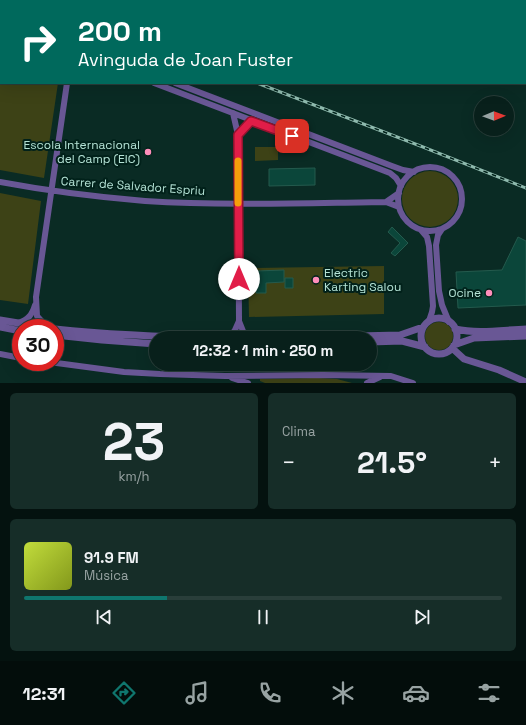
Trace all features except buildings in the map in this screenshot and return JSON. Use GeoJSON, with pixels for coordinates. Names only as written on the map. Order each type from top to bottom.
{"type":"FeatureCollection","features":[{"type":"Feature","properties":{"kind":"street"},"geometry":{"type":"LineString","coordinates":[[27,319],[32,313],[36,297],[67,84]]}},
{"type":"Feature","properties":{"kind":"street"},"geometry":{"type":"LineString","coordinates":[[157,84],[390,173],[401,186]]}},
{"type":"Feature","properties":{"kind":"street"},"geometry":{"type":"LineString","coordinates":[[178,84],[392,166],[414,172]]}},
{"type":"Feature","properties":{"kind":"street"},"geometry":{"type":"LineString","coordinates":[[233,113],[238,135],[239,321],[243,331]]}},
{"type":"Feature","properties":{"kind":"street"},"geometry":{"type":"LineString","coordinates":[[238,135],[251,121]]}},
{"type":"Feature","properties":{"kind":"street"},"geometry":{"type":"LineString","coordinates":[[421,230],[435,231],[442,229],[451,224],[460,210],[462,199],[459,186],[448,173],[439,168],[423,168],[414,172],[406,178],[399,193],[399,208],[403,216],[409,223],[421,230],[427,237],[429,246],[433,310],[421,336],[425,347],[429,351],[437,354],[446,353],[453,347],[474,338],[526,336]]}},
{"type":"Feature","properties":{"kind":"street","name":"Carrer de Salvador Espriu"},"geometry":{"type":"LineString","coordinates":[[0,182],[51,191],[145,201],[238,203],[386,202],[399,208]]}},
{"type":"Feature","properties":{"kind":"street"},"geometry":{"type":"LineString","coordinates":[[386,202],[399,193]]}},
{"type":"Feature","properties":{"kind":"street"},"geometry":{"type":"LineString","coordinates":[[442,229],[438,235],[436,245],[440,291],[442,305],[449,322],[455,329],[456,335],[453,347]]}},
{"type":"Feature","properties":{"kind":"street"},"geometry":{"type":"LineString","coordinates":[[36,297],[37,316],[40,319]]}},
{"type":"Feature","properties":{"kind":"street"},"geometry":{"type":"LineString","coordinates":[[429,321],[439,319],[449,322]]}},
{"type":"Feature","properties":{"kind":"street"},"geometry":{"type":"LineString","coordinates":[[0,320],[12,322]]}},
{"type":"Feature","properties":{"kind":"street"},"geometry":{"type":"LineString","coordinates":[[233,331],[239,321]]}},
{"type":"Feature","properties":{"kind":"street"},"geometry":{"type":"LineString","coordinates":[[0,327],[12,329]]}},
{"type":"Feature","properties":{"kind":"street"},"geometry":{"type":"LineString","coordinates":[[377,336],[400,335],[424,327]]}},
{"type":"Feature","properties":{"kind":"street"},"geometry":{"type":"LineString","coordinates":[[455,329],[482,332],[526,329]]}},
{"type":"Feature","properties":{"kind":"street"},"geometry":{"type":"LineString","coordinates":[[64,330],[149,337]]}},
{"type":"Feature","properties":{"kind":"street"},"geometry":{"type":"LineString","coordinates":[[64,336],[149,343]]}},
{"type":"Feature","properties":{"kind":"street"},"geometry":{"type":"LineString","coordinates":[[377,342],[402,341],[425,347]]}},
{"type":"Feature","properties":{"kind":"street"},"geometry":{"type":"LineString","coordinates":[[453,347],[464,359],[499,370],[526,382]]}},
{"type":"Feature","properties":{"kind":"street"},"geometry":{"type":"LineString","coordinates":[[0,354],[12,356]]}},
{"type":"Feature","properties":{"kind":"street"},"geometry":{"type":"LineString","coordinates":[[64,364],[124,372],[225,376],[391,376],[413,383]]}},
{"type":"Feature","properties":{"kind":"street"},"geometry":{"type":"LineString","coordinates":[[225,376],[248,383]]}},
{"type":"Feature","properties":{"kind":"street"},"geometry":{"type":"LineString","coordinates":[[367,383],[383,376]]}},
{"type":"Feature","properties":{"kind":"green space"},"geometry":{"type":"Polygon","coordinates":[[[0,84],[58,84],[44,178],[0,170],[0,84]]]}},
{"type":"Feature","properties":{"kind":"green space"},"geometry":{"type":"Polygon","coordinates":[[[255,147],[278,147],[278,160],[255,161],[255,147]]]}},
{"type":"Feature","properties":{"kind":"green space"},"geometry":{"type":"Polygon","coordinates":[[[425,171],[435,171],[450,179],[456,188],[458,199],[456,210],[450,219],[435,227],[425,227],[414,222],[407,215],[402,204],[402,194],[407,183],[414,176],[425,171]]]}},
{"type":"Feature","properties":{"kind":"green space"},"geometry":{"type":"Polygon","coordinates":[[[0,193],[41,201],[28,304],[0,300],[0,193]]]}},
{"type":"Feature","properties":{"kind":"green space","name":"Electric Karting Salou"},"geometry":{"type":"Polygon","coordinates":[[[384,266],[384,314],[249,317],[248,268],[384,266]]]}},
{"type":"Feature","properties":{"kind":"green space"},"geometry":{"type":"Polygon","coordinates":[[[439,322],[449,326],[453,336],[449,346],[439,350],[429,346],[425,336],[429,326],[439,322]]]}},
{"type":"Feature","properties":{"kind":"green space"},"geometry":{"type":"Polygon","coordinates":[[[260,379],[337,379],[352,383],[265,383],[260,381],[260,379]]]}},
{"type":"Feature","properties":{"kind":"railway"},"geometry":{"type":"LineString","coordinates":[[260,84],[526,188]]}},
{"type":"Feature","properties":{"kind":"slow traffic"},"geometry":{"type":"LineString","coordinates":[[238,161],[238,203]]}},
{"type":"Feature","properties":{"kind":"place","name":"Escola Internacional del Camp (EIC)"},"geometry":{"type":"Point","coordinates":[148,152]}},
{"type":"Feature","properties":{"kind":"place","name":"Electric Karting Salou"},"geometry":{"type":"Point","coordinates":[316,280]}},
{"type":"Feature","properties":{"kind":"place","name":"Ocine"},"geometry":{"type":"Point","coordinates":[489,293]}},
{"type":"Feature","properties":{"kind":"route"},"geometry":{"type":"LineString","coordinates":[[239,279],[238,135],[251,121],[292,136]]}}]}
